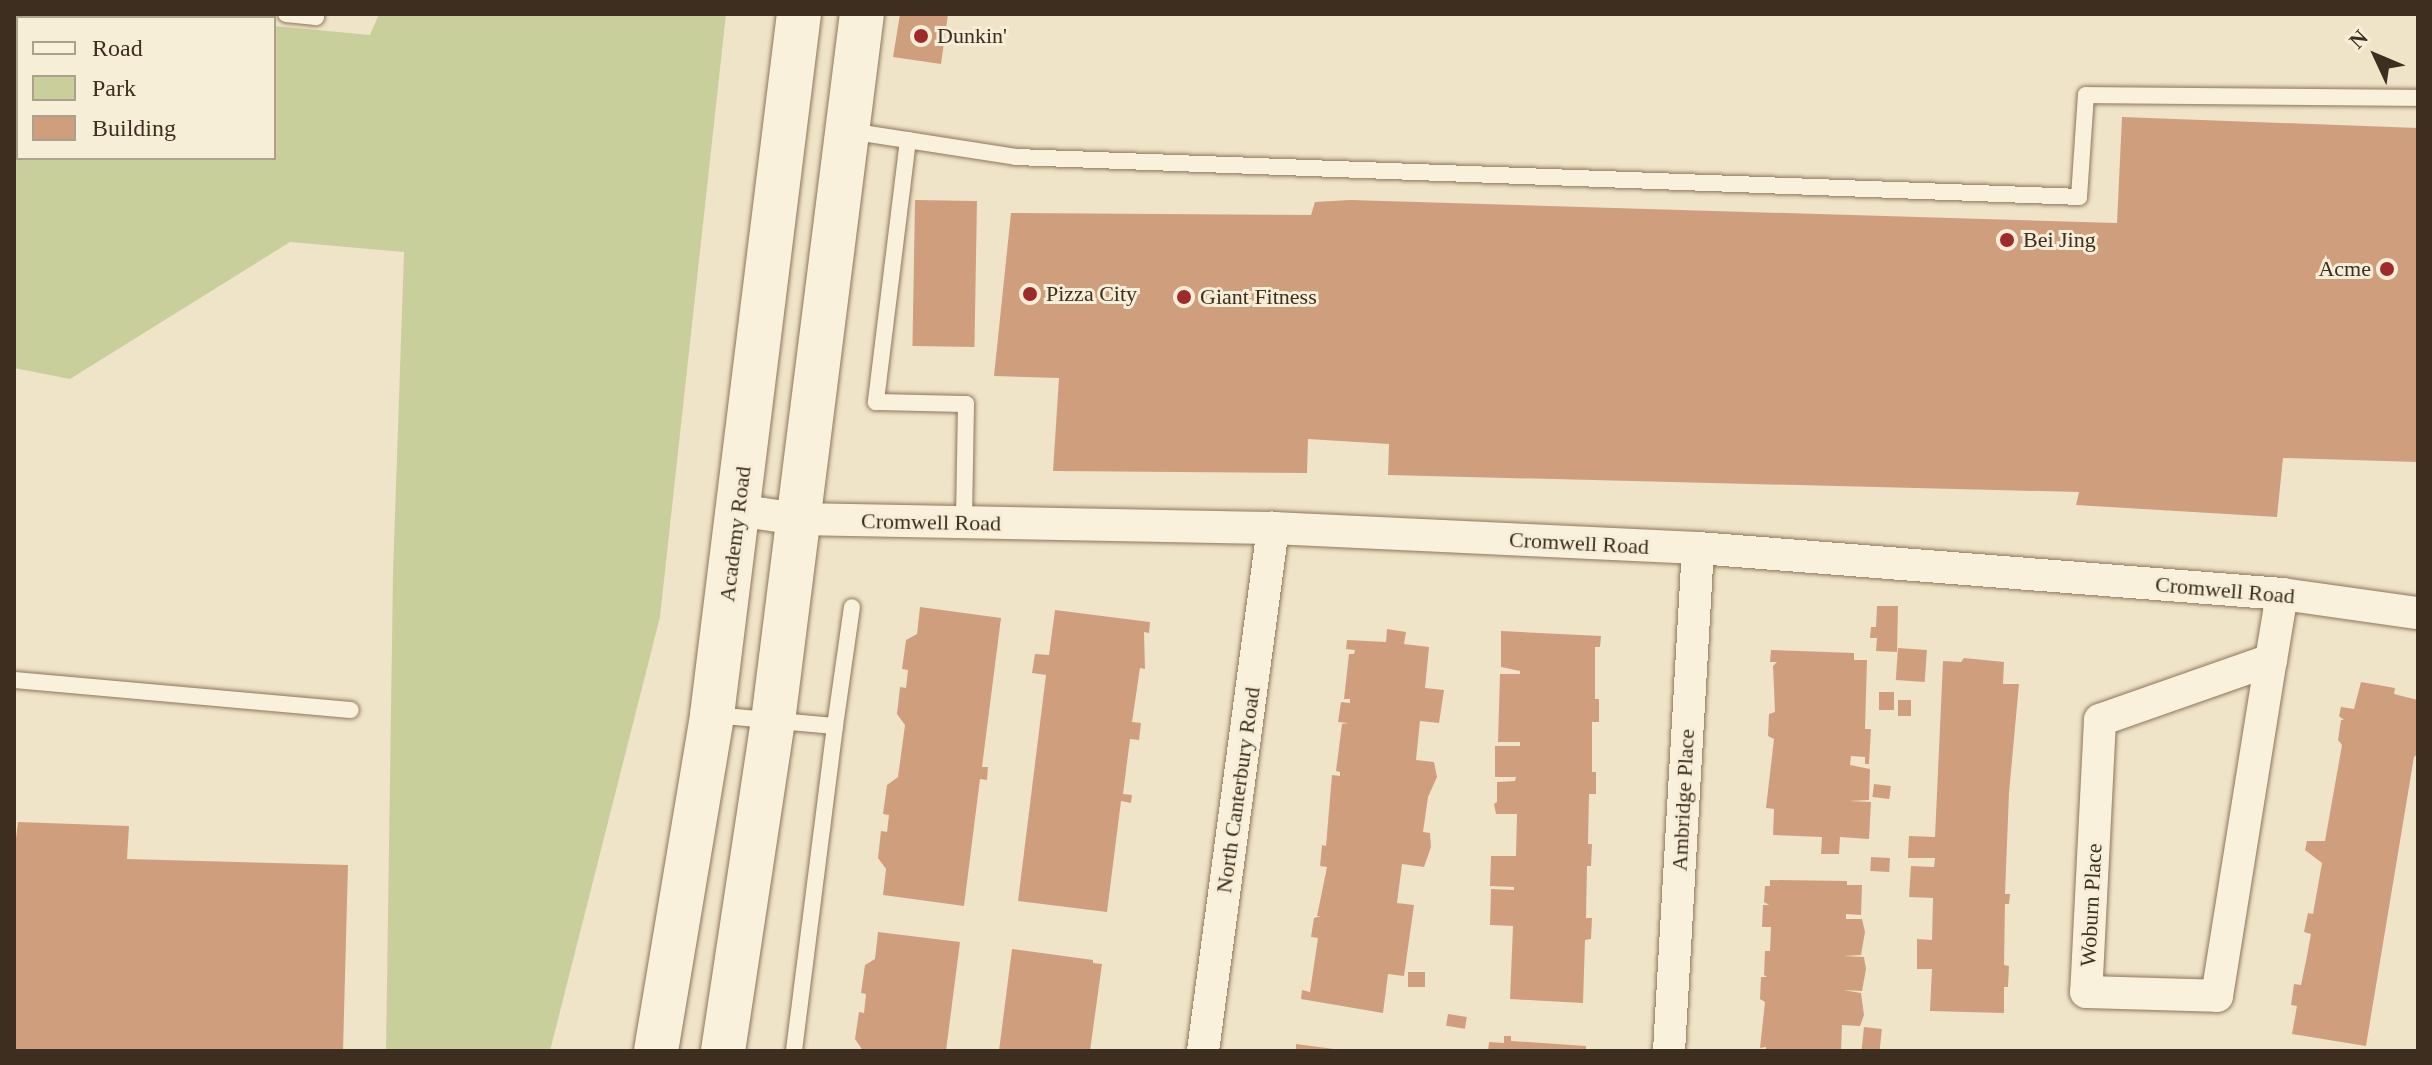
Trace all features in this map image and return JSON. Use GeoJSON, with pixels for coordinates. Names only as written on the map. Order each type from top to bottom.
{"type":"FeatureCollection","features":[{"type":"Feature","properties":{"kind":"main road","name":"Academy Road"},"geometry":{"type":"LineString","coordinates":[[656,1051],[712,715],[799,14]]}},
{"type":"Feature","properties":{"kind":"main road"},"geometry":{"type":"LineString","coordinates":[[723,1051],[773,721],[862,14]]}},
{"type":"Feature","properties":{"kind":"street","name":"Cromwell Road"},"geometry":{"type":"LineString","coordinates":[[737,510],[798,519],[1273,528],[1698,548],[2282,594],[2418,613]]}},
{"type":"Feature","properties":{"kind":"street","name":"North Canterbury Road"},"geometry":{"type":"LineString","coordinates":[[1203,1051],[1273,528]]}},
{"type":"Feature","properties":{"kind":"street","name":"Ambridge Place"},"geometry":{"type":"LineString","coordinates":[[1669,1051],[1698,548]]}},
{"type":"Feature","properties":{"kind":"street","name":"Woburn Place"},"geometry":{"type":"LineString","coordinates":[[2271,660],[2100,720],[2086,992],[2217,996],[2282,594]]}},
{"type":"Feature","properties":{"kind":"lane"},"geometry":{"type":"LineString","coordinates":[[286,14],[316,17],[316,14]]}},
{"type":"Feature","properties":{"kind":"lane"},"geometry":{"type":"LineString","coordinates":[[847,131],[1016,157],[2079,197],[2086,95],[2418,98]]}},
{"type":"Feature","properties":{"kind":"lane"},"geometry":{"type":"LineString","coordinates":[[908,140],[876,402],[966,404],[964,522]]}},
{"type":"Feature","properties":{"kind":"lane"},"geometry":{"type":"LineString","coordinates":[[794,1051],[852,607]]}},
{"type":"Feature","properties":{"kind":"lane"},"geometry":{"type":"LineString","coordinates":[[14,680],[351,710]]}},
{"type":"Feature","properties":{"kind":"lane"},"geometry":{"type":"LineString","coordinates":[[712,715],[835,726]]}},
{"type":"Feature","properties":{"kind":"green space"},"geometry":{"type":"Polygon","coordinates":[[[14,14],[150,16],[16,16],[16,160],[276,160],[276,26],[370,35],[379,14],[726,14],[660,617],[550,1051],[386,1051],[393,573],[404,252],[290,242],[70,379],[14,368],[14,14]]]}},
{"type":"Feature","properties":{"kind":"building","name":"Dunkin'"},"geometry":{"type":"Polygon","coordinates":[[[900,14],[948,14],[941,64],[893,57],[900,14]]]}},
{"type":"Feature","properties":{"kind":"building"},"geometry":{"type":"Polygon","coordinates":[[[2122,117],[2418,128],[2418,462],[2283,458],[2277,517],[2076,505],[2079,492],[1388,475],[1389,444],[1308,439],[1307,473],[1053,471],[1059,378],[994,376],[1011,213],[1311,215],[1315,202],[1350,200],[2117,223],[2122,117]]]}},
{"type":"Feature","properties":{"kind":"building"},"geometry":{"type":"Polygon","coordinates":[[[915,200],[977,201],[974,347],[912,346],[915,200]]]}},
{"type":"Feature","properties":{"kind":"building"},"geometry":{"type":"Polygon","coordinates":[[[1877,606],[1898,606],[1897,652],[1876,651],[1877,638],[1870,638],[1871,627],[1876,627],[1877,606]]]}},
{"type":"Feature","properties":{"kind":"building"},"geometry":{"type":"Polygon","coordinates":[[[920,607],[1001,618],[982,767],[988,767],[987,780],[980,779],[964,906],[883,895],[886,869],[878,858],[881,831],[887,832],[889,815],[883,814],[887,785],[898,777],[905,725],[897,714],[900,687],[906,688],[908,670],[902,669],[906,640],[917,634],[920,607]]]}},
{"type":"Feature","properties":{"kind":"building"},"geometry":{"type":"Polygon","coordinates":[[[1055,610],[1150,622],[1149,633],[1144,632],[1145,669],[1140,668],[1132,722],[1141,723],[1139,740],[1130,739],[1123,794],[1132,795],[1131,803],[1121,801],[1107,912],[1018,901],[1046,675],[1032,673],[1035,654],[1049,655],[1055,610]]]}},
{"type":"Feature","properties":{"kind":"building"},"geometry":{"type":"Polygon","coordinates":[[[1387,629],[1406,632],[1404,644],[1429,647],[1425,688],[1444,690],[1439,723],[1420,721],[1416,760],[1434,762],[1437,777],[1428,797],[1423,832],[1430,833],[1431,847],[1424,867],[1402,864],[1397,903],[1414,905],[1404,976],[1388,974],[1383,1013],[1301,999],[1302,990],[1310,992],[1318,938],[1311,937],[1314,918],[1321,916],[1317,916],[1327,867],[1320,866],[1322,845],[1326,846],[1332,775],[1340,776],[1340,772],[1336,771],[1342,724],[1348,723],[1338,722],[1341,702],[1350,703],[1350,699],[1344,699],[1349,654],[1354,654],[1355,650],[1346,649],[1347,640],[1386,642],[1387,629]]]}},
{"type":"Feature","properties":{"kind":"building"},"geometry":{"type":"Polygon","coordinates":[[[1501,631],[1601,636],[1600,647],[1595,647],[1595,699],[1599,699],[1599,722],[1592,722],[1592,772],[1596,772],[1596,794],[1589,794],[1588,844],[1592,844],[1591,866],[1587,866],[1586,918],[1592,918],[1591,939],[1585,940],[1583,1003],[1510,999],[1513,926],[1490,925],[1491,889],[1514,890],[1514,887],[1490,886],[1491,856],[1516,856],[1517,814],[1496,814],[1494,804],[1497,802],[1497,782],[1515,781],[1516,777],[1495,777],[1495,746],[1520,746],[1520,742],[1498,742],[1500,674],[1520,674],[1520,671],[1501,667],[1501,631]]]}},
{"type":"Feature","properties":{"kind":"building"},"geometry":{"type":"Polygon","coordinates":[[[1898,648],[1927,650],[1925,682],[1896,680],[1898,648]]]}},
{"type":"Feature","properties":{"kind":"building"},"geometry":{"type":"Polygon","coordinates":[[[1771,650],[1854,653],[1854,660],[1867,660],[1865,729],[1871,729],[1869,764],[1865,764],[1865,757],[1851,756],[1850,765],[1870,769],[1869,800],[1849,801],[1871,802],[1869,839],[1840,837],[1839,854],[1821,854],[1822,837],[1773,835],[1774,809],[1766,808],[1774,739],[1768,736],[1769,714],[1775,712],[1773,666],[1777,662],[1770,662],[1771,650]]]}},
{"type":"Feature","properties":{"kind":"building"},"geometry":{"type":"Polygon","coordinates":[[[1964,658],[2004,662],[2003,684],[2019,684],[2009,793],[2005,894],[2010,894],[2009,904],[2005,904],[2004,965],[2009,966],[2008,987],[2004,987],[2004,1013],[1930,1011],[1932,969],[1917,969],[1917,939],[1932,940],[1933,898],[1909,897],[1911,866],[1934,867],[1935,858],[1908,858],[1909,836],[1935,837],[1943,661],[1961,662],[1964,658]]]}},
{"type":"Feature","properties":{"kind":"building"},"geometry":{"type":"Polygon","coordinates":[[[2361,682],[2395,688],[2394,694],[2418,700],[2418,754],[2414,757],[2366,1046],[2292,1034],[2297,1006],[2291,1005],[2294,984],[2301,985],[2311,934],[2304,932],[2308,913],[2313,914],[2322,863],[2305,850],[2307,841],[2325,841],[2342,745],[2338,740],[2341,720],[2344,720],[2339,716],[2341,707],[2354,709],[2361,682]]]}},
{"type":"Feature","properties":{"kind":"building"},"geometry":{"type":"Polygon","coordinates":[[[1879,692],[1894,692],[1894,710],[1879,710],[1879,692]]]}},
{"type":"Feature","properties":{"kind":"building"},"geometry":{"type":"Polygon","coordinates":[[[1898,700],[1911,700],[1911,716],[1898,716],[1898,700]]]}},
{"type":"Feature","properties":{"kind":"building"},"geometry":{"type":"Polygon","coordinates":[[[1874,784],[1891,786],[1889,799],[1872,797],[1874,784]]]}},
{"type":"Feature","properties":{"kind":"building"},"geometry":{"type":"Polygon","coordinates":[[[18,822],[129,826],[127,859],[348,865],[343,1051],[14,1051],[14,855],[18,822]]]}},
{"type":"Feature","properties":{"kind":"building"},"geometry":{"type":"Polygon","coordinates":[[[1871,857],[1890,858],[1889,872],[1870,871],[1871,857]]]}},
{"type":"Feature","properties":{"kind":"building"},"geometry":{"type":"Polygon","coordinates":[[[1770,880],[1847,881],[1847,885],[1862,885],[1861,915],[1846,914],[1846,919],[1862,919],[1865,932],[1861,955],[1843,956],[1864,957],[1866,969],[1862,991],[1843,990],[1861,993],[1864,1015],[1860,1026],[1842,1025],[1841,1051],[1766,1051],[1766,1047],[1760,1048],[1765,1002],[1760,999],[1761,977],[1767,977],[1764,975],[1765,951],[1770,951],[1771,927],[1762,927],[1763,905],[1769,905],[1764,902],[1765,886],[1770,886],[1770,880]]]}},
{"type":"Feature","properties":{"kind":"building"},"geometry":{"type":"Polygon","coordinates":[[[878,932],[960,942],[946,1051],[863,1051],[855,1039],[859,1012],[864,1013],[866,994],[861,993],[865,965],[875,959],[878,932]]]}},
{"type":"Feature","properties":{"kind":"building"},"geometry":{"type":"Polygon","coordinates":[[[1012,949],[1093,960],[1093,963],[1102,964],[1090,1051],[999,1051],[1012,949]]]}},
{"type":"Feature","properties":{"kind":"building"},"geometry":{"type":"Polygon","coordinates":[[[1408,972],[1425,972],[1425,987],[1408,987],[1408,972]]]}},
{"type":"Feature","properties":{"kind":"building"},"geometry":{"type":"Polygon","coordinates":[[[1448,1014],[1467,1017],[1465,1029],[1446,1026],[1448,1014]]]}},
{"type":"Feature","properties":{"kind":"building"},"geometry":{"type":"Polygon","coordinates":[[[1864,1027],[1882,1029],[1880,1051],[1862,1050],[1864,1027]]]}},
{"type":"Feature","properties":{"kind":"building"},"geometry":{"type":"Polygon","coordinates":[[[1504,1036],[1511,1036],[1511,1041],[1586,1046],[1586,1051],[1488,1051],[1489,1042],[1504,1043],[1504,1036]]]}},
{"type":"Feature","properties":{"kind":"building"},"geometry":{"type":"Polygon","coordinates":[[[1296,1044],[1334,1049],[1334,1051],[1296,1051],[1296,1044]]]}},
{"type":"Feature","properties":{"kind":"place","name":"Dunkin'"},"geometry":{"type":"Point","coordinates":[921,36]}},
{"type":"Feature","properties":{"kind":"place","name":"Bei Jing"},"geometry":{"type":"Point","coordinates":[2007,240]}},
{"type":"Feature","properties":{"kind":"place","name":"Acme"},"geometry":{"type":"Point","coordinates":[2387,269]}},
{"type":"Feature","properties":{"kind":"place","name":"Pizza City"},"geometry":{"type":"Point","coordinates":[1030,294]}},
{"type":"Feature","properties":{"kind":"place","name":"Giant Fitness"},"geometry":{"type":"Point","coordinates":[1184,297]}}]}
